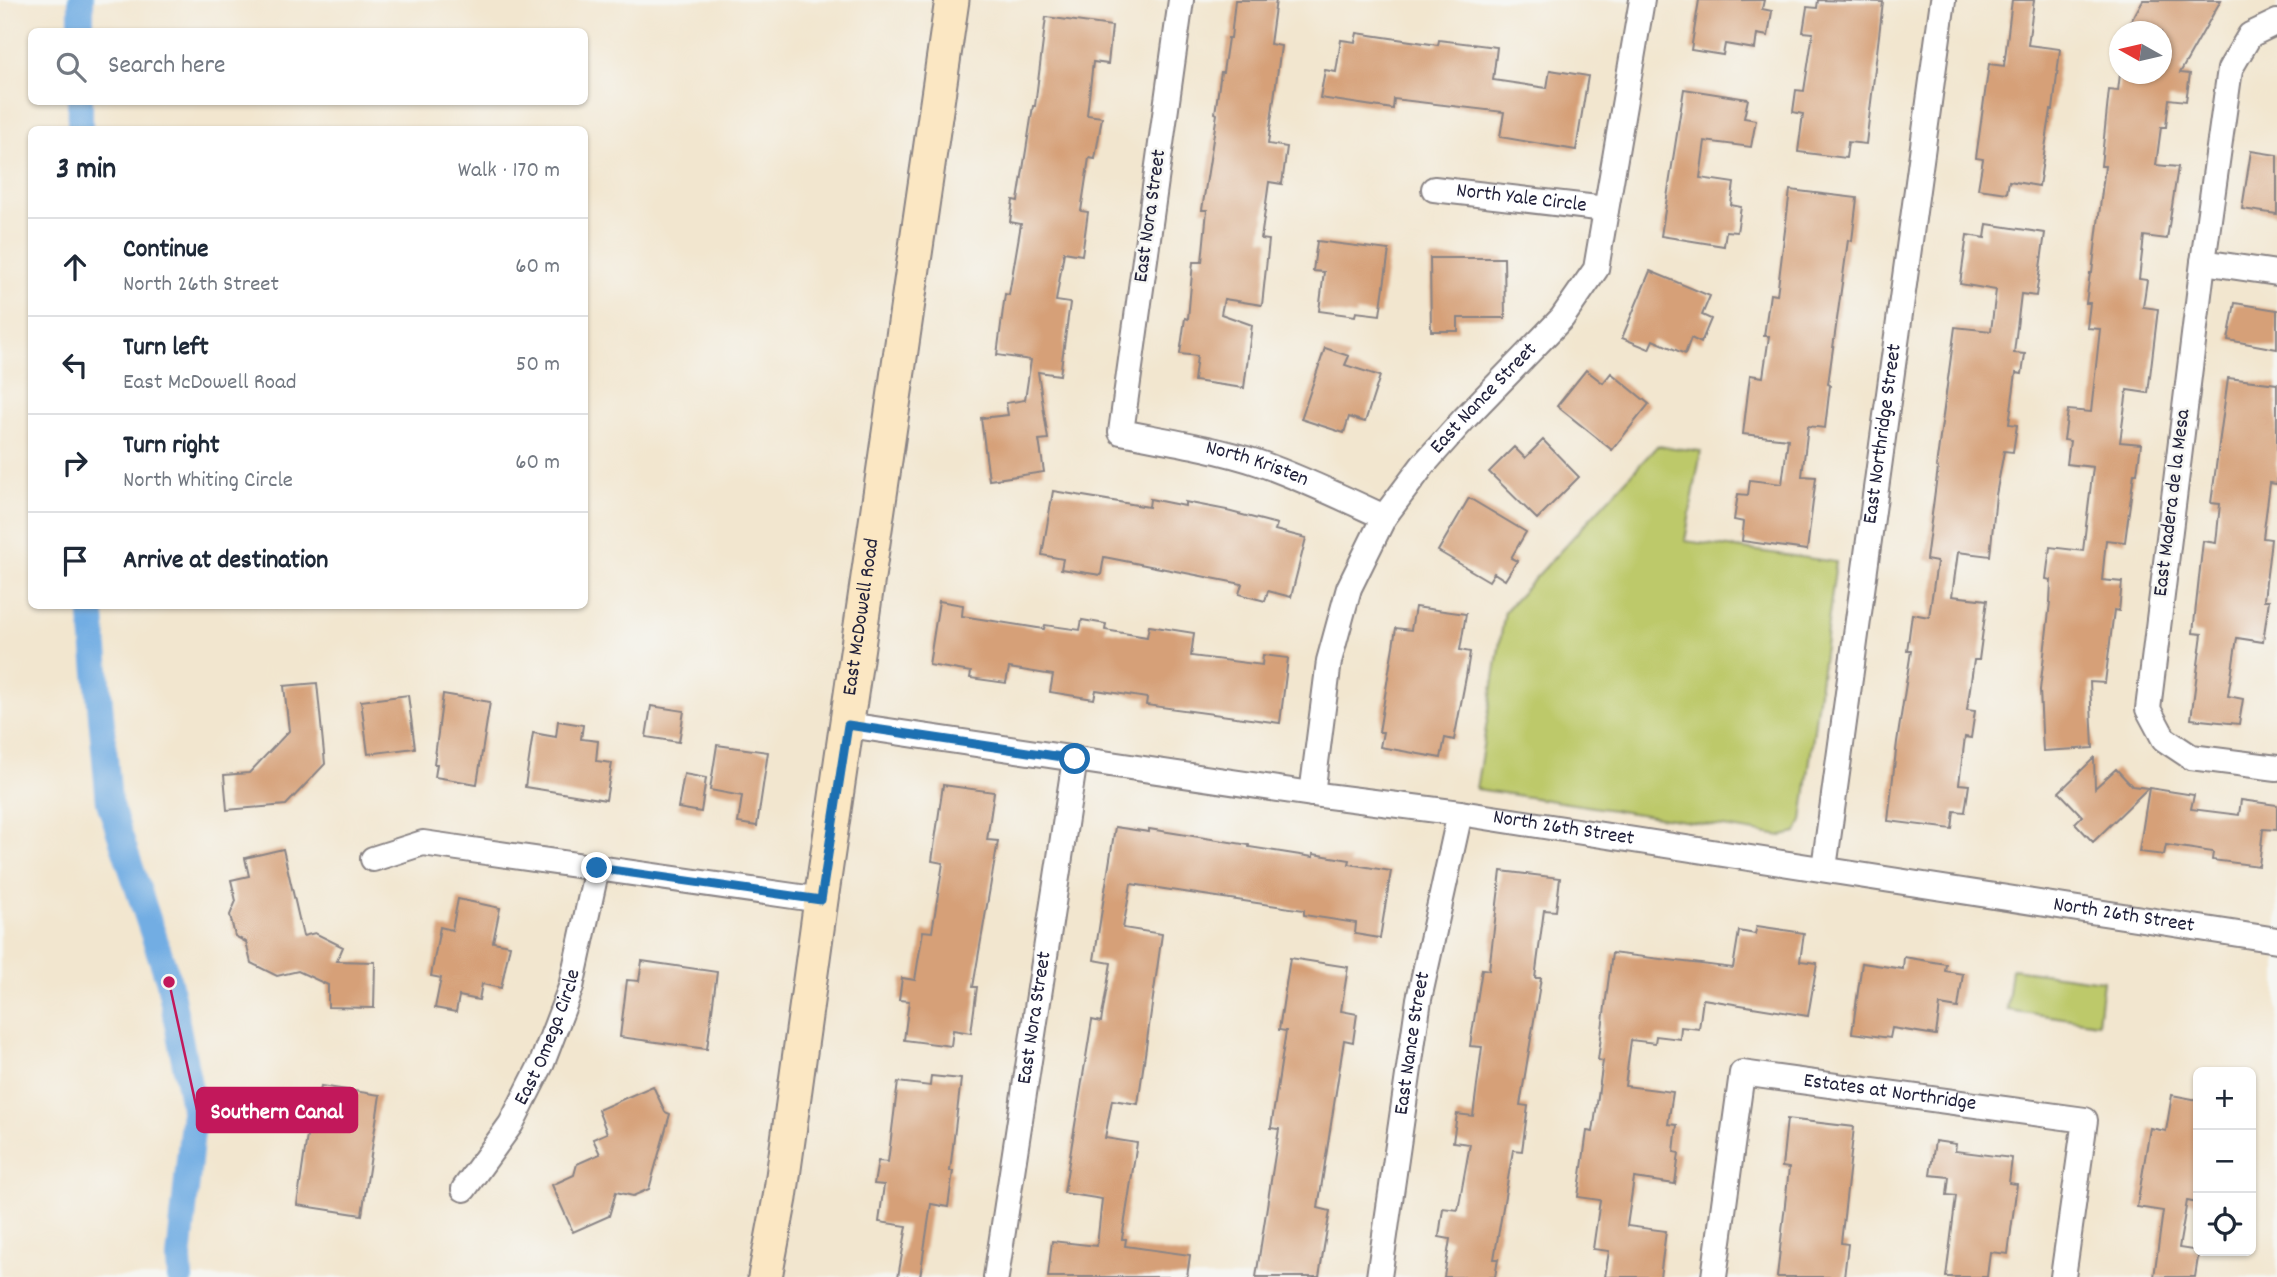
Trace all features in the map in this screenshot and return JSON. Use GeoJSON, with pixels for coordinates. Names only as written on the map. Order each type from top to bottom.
{"type":"FeatureCollection","features":[{"type":"Feature","properties":{"kind":"main road","name":"East McDowell Road"},"geometry":{"type":"LineString","coordinates":[[765,1277],[780,1198],[952,0]]}},
{"type":"Feature","properties":{"kind":"street","name":"East Nora Street"},"geometry":{"type":"LineString","coordinates":[[1121,432],[1181,0]]}},
{"type":"Feature","properties":{"kind":"street","name":"East Nance Street"},"geometry":{"type":"LineString","coordinates":[[1312,794],[1329,661],[1349,588],[1384,517],[1423,465],[1464,419],[1562,318],[1596,269],[1642,0]]}},
{"type":"Feature","properties":{"kind":"street","name":"East Northridge Street"},"geometry":{"type":"LineString","coordinates":[[1824,868],[1943,0]]}},
{"type":"Feature","properties":{"kind":"street","name":"East Madera de la Mesa"},"geometry":{"type":"LineString","coordinates":[[2277,22],[2250,35],[2230,69],[2203,262],[2148,709],[2164,739],[2190,757],[2277,768]]}},
{"type":"Feature","properties":{"kind":"street","name":"North Yale Circle"},"geometry":{"type":"LineString","coordinates":[[1434,189],[1606,209]]}},
{"type":"Feature","properties":{"kind":"street"},"geometry":{"type":"LineString","coordinates":[[2203,262],[2277,272]]}},
{"type":"Feature","properties":{"kind":"street","name":"North Kristen"},"geometry":{"type":"LineString","coordinates":[[1121,432],[1194,446],[1258,463],[1317,486],[1384,517]]}},
{"type":"Feature","properties":{"kind":"street","name":"North 26th Street"},"geometry":{"type":"LineString","coordinates":[[848,725],[1312,794],[1460,813],[2277,940]]}},
{"type":"Feature","properties":{"kind":"street","name":"East Nora Street"},"geometry":{"type":"LineString","coordinates":[[996,1277],[1075,759]]}},
{"type":"Feature","properties":{"kind":"street","name":"East Nance Street"},"geometry":{"type":"LineString","coordinates":[[1378,1277],[1419,999],[1460,813]]}},
{"type":"Feature","properties":{"kind":"street"},"geometry":{"type":"LineString","coordinates":[[373,859],[423,844],[821,900]]}},
{"type":"Feature","properties":{"kind":"street","name":"East Omega Circle"},"geometry":{"type":"LineString","coordinates":[[464,1189],[511,1124],[542,1063],[571,987],[597,868]]}},
{"type":"Feature","properties":{"kind":"street","name":"Estates at Northridge"},"geometry":{"type":"LineString","coordinates":[[1714,1277],[1742,1073],[2085,1120],[2063,1277]]}},
{"type":"Feature","properties":{"kind":"green space"},"geometry":{"type":"Polygon","coordinates":[[[1657,446],[1701,451],[1685,541],[1836,562],[1802,821],[1796,833],[1782,836],[1476,789],[1505,611],[1657,446]]]}},
{"type":"Feature","properties":{"kind":"green space"},"geometry":{"type":"Polygon","coordinates":[[[2012,969],[2103,981],[2098,1023],[2007,1010],[2012,969]]]}},
{"type":"Feature","properties":{"kind":"building"},"geometry":{"type":"Polygon","coordinates":[[[1235,0],[1276,0],[1270,44],[1281,46],[1268,144],[1287,147],[1282,184],[1269,182],[1261,239],[1269,240],[1262,305],[1224,299],[1221,314],[1252,325],[1244,388],[1194,381],[1197,356],[1180,354],[1185,318],[1188,319],[1193,262],[1202,262],[1207,210],[1202,210],[1221,72],[1228,38],[1231,38],[1235,0]]]}},
{"type":"Feature","properties":{"kind":"building"},"geometry":{"type":"Polygon","coordinates":[[[1699,0],[1764,0],[1762,9],[1772,11],[1768,36],[1757,34],[1755,49],[1725,44],[1723,55],[1691,50],[1699,0]]]}},
{"type":"Feature","properties":{"kind":"building"},"geometry":{"type":"Polygon","coordinates":[[[1818,0],[1883,2],[1866,144],[1848,142],[1846,158],[1798,152],[1803,114],[1793,112],[1796,90],[1804,91],[1813,33],[1803,32],[1807,7],[1817,8],[1818,0]]]}},
{"type":"Feature","properties":{"kind":"building"},"geometry":{"type":"Polygon","coordinates":[[[2012,0],[2034,0],[2028,45],[2060,49],[2053,110],[2039,186],[2009,181],[2007,193],[1978,189],[1983,159],[1976,158],[1989,64],[2004,66],[2012,0]]]}},
{"type":"Feature","properties":{"kind":"building"},"geometry":{"type":"Polygon","coordinates":[[[2143,0],[2221,0],[2180,73],[2190,74],[2186,101],[2169,99],[2166,127],[2161,127],[2156,165],[2178,167],[2167,239],[2144,236],[2139,279],[2147,280],[2143,307],[2158,309],[2148,393],[2127,390],[2120,442],[2141,444],[2137,473],[2134,473],[2125,542],[2106,540],[2102,580],[2122,582],[2119,611],[2114,610],[2105,683],[2090,682],[2093,748],[2043,751],[2040,690],[2050,602],[2051,580],[2046,579],[2050,547],[2083,551],[2093,467],[2067,464],[2070,441],[2064,440],[2068,410],[2091,412],[2100,329],[2087,328],[2090,303],[2086,303],[2105,166],[2101,166],[2109,90],[2118,91],[2119,84],[2172,84],[2172,21],[2131,21],[2143,0]]]}},
{"type":"Feature","properties":{"kind":"building"},"geometry":{"type":"Polygon","coordinates":[[[1046,17],[1112,26],[1108,64],[1093,62],[1087,115],[1102,117],[1095,159],[1089,158],[1081,211],[1088,212],[1082,255],[1064,252],[1056,301],[1070,303],[1060,375],[1038,372],[1048,439],[1039,440],[1044,472],[989,480],[981,418],[1008,415],[1006,403],[1025,400],[1031,360],[997,355],[1005,294],[1009,295],[1021,224],[1010,222],[1013,200],[1018,201],[1035,106],[1046,17]]]}},
{"type":"Feature","properties":{"kind":"building"},"geometry":{"type":"Polygon","coordinates":[[[1357,33],[1438,45],[1439,40],[1497,47],[1493,80],[1547,88],[1550,70],[1588,76],[1576,150],[1500,137],[1504,112],[1394,99],[1393,109],[1320,98],[1325,70],[1336,72],[1341,40],[1355,42],[1357,33]]]}},
{"type":"Feature","properties":{"kind":"building"},"geometry":{"type":"Polygon","coordinates":[[[1684,89],[1748,99],[1744,118],[1756,120],[1751,147],[1705,141],[1700,178],[1734,183],[1731,205],[1741,207],[1737,232],[1726,231],[1724,246],[1661,236],[1684,89]]]}},
{"type":"Feature","properties":{"kind":"building"},"geometry":{"type":"Polygon","coordinates":[[[2251,151],[2277,155],[2277,214],[2242,209],[2251,151]]]}},
{"type":"Feature","properties":{"kind":"building"},"geometry":{"type":"Polygon","coordinates":[[[1790,190],[1857,198],[1852,241],[1848,240],[1828,384],[1825,428],[1808,426],[1802,476],[1816,477],[1807,550],[1742,541],[1744,522],[1734,520],[1738,494],[1748,495],[1750,480],[1782,484],[1788,439],[1743,434],[1750,375],[1763,377],[1769,336],[1764,336],[1770,294],[1777,295],[1790,190]]]}},
{"type":"Feature","properties":{"kind":"building"},"geometry":{"type":"Polygon","coordinates":[[[1987,224],[2045,233],[2036,296],[2021,294],[2014,353],[2025,354],[2022,374],[2016,373],[2009,424],[2017,425],[2013,452],[2004,451],[1996,495],[1990,556],[1958,552],[1952,596],[1987,600],[1979,660],[1974,660],[1967,710],[1975,711],[1971,738],[1965,737],[1959,784],[1969,785],[1965,812],[1954,811],[1952,829],[1888,821],[1911,651],[1907,651],[1912,614],[1929,617],[1937,562],[1926,560],[1955,327],[1991,331],[1996,290],[1960,284],[1967,235],[1985,238],[1987,224]]]}},
{"type":"Feature","properties":{"kind":"building"},"geometry":{"type":"Polygon","coordinates":[[[1317,241],[1389,250],[1380,315],[1356,312],[1355,316],[1319,311],[1324,272],[1313,271],[1317,241]]]}},
{"type":"Feature","properties":{"kind":"building"},"geometry":{"type":"Polygon","coordinates":[[[1430,258],[1504,258],[1505,318],[1458,318],[1458,331],[1431,331],[1430,258]]]}},
{"type":"Feature","properties":{"kind":"building"},"geometry":{"type":"Polygon","coordinates":[[[1650,271],[1710,296],[1702,315],[1711,319],[1701,343],[1691,338],[1685,354],[1653,340],[1649,349],[1622,338],[1650,271]]]}},
{"type":"Feature","properties":{"kind":"building"},"geometry":{"type":"Polygon","coordinates":[[[2235,303],[2277,310],[2277,349],[2228,340],[2235,303]]]}},
{"type":"Feature","properties":{"kind":"building"},"geometry":{"type":"Polygon","coordinates":[[[1325,348],[1349,356],[1345,365],[1380,376],[1365,422],[1349,417],[1344,433],[1301,419],[1325,348]]]}},
{"type":"Feature","properties":{"kind":"building"},"geometry":{"type":"Polygon","coordinates":[[[1586,370],[1603,383],[1611,373],[1649,404],[1612,450],[1557,406],[1586,370]]]}},
{"type":"Feature","properties":{"kind":"building"},"geometry":{"type":"Polygon","coordinates":[[[2228,378],[2277,384],[2277,484],[2270,483],[2263,538],[2271,539],[2264,600],[2269,600],[2263,642],[2237,638],[2228,696],[2243,699],[2239,724],[2191,719],[2202,634],[2193,633],[2203,541],[2216,543],[2220,504],[2211,503],[2228,378]]]}},
{"type":"Feature","properties":{"kind":"building"},"geometry":{"type":"Polygon","coordinates":[[[1543,440],[1579,477],[1537,519],[1489,472],[1514,447],[1525,458],[1543,440]]]}},
{"type":"Feature","properties":{"kind":"building"},"geometry":{"type":"Polygon","coordinates":[[[1053,491],[1149,507],[1150,499],[1185,506],[1185,502],[1277,524],[1275,530],[1306,538],[1291,597],[1268,591],[1265,601],[1239,594],[1242,584],[1104,557],[1101,575],[1061,569],[1063,559],[1042,555],[1053,491]]]}},
{"type":"Feature","properties":{"kind":"building"},"geometry":{"type":"Polygon","coordinates":[[[1469,498],[1526,532],[1511,558],[1517,561],[1505,580],[1494,573],[1489,581],[1438,551],[1469,498]]]}},
{"type":"Feature","properties":{"kind":"building"},"geometry":{"type":"Polygon","coordinates":[[[939,601],[963,605],[962,616],[1044,629],[1045,625],[1080,630],[1082,620],[1106,624],[1105,630],[1147,637],[1149,626],[1194,633],[1191,656],[1262,665],[1263,655],[1288,658],[1280,723],[1146,705],[1147,698],[1096,690],[1094,699],[1050,692],[1053,675],[1009,668],[1006,683],[970,678],[971,672],[929,665],[939,601]]]}},
{"type":"Feature","properties":{"kind":"building"},"geometry":{"type":"Polygon","coordinates":[[[1415,607],[1466,614],[1460,650],[1470,652],[1466,677],[1454,740],[1445,738],[1441,758],[1380,747],[1383,732],[1379,732],[1396,628],[1411,630],[1415,607]]]}},
{"type":"Feature","properties":{"kind":"building"},"geometry":{"type":"Polygon","coordinates":[[[317,683],[325,764],[286,805],[227,810],[224,775],[249,773],[289,731],[284,686],[317,683]]]}},
{"type":"Feature","properties":{"kind":"building"},"geometry":{"type":"Polygon","coordinates":[[[443,694],[490,702],[477,784],[435,777],[437,764],[434,764],[443,694]]]}},
{"type":"Feature","properties":{"kind":"building"},"geometry":{"type":"Polygon","coordinates":[[[408,695],[415,748],[368,754],[361,701],[408,695]]]}},
{"type":"Feature","properties":{"kind":"building"},"geometry":{"type":"Polygon","coordinates":[[[651,706],[684,711],[679,742],[646,737],[651,706]]]}},
{"type":"Feature","properties":{"kind":"building"},"geometry":{"type":"Polygon","coordinates":[[[558,721],[583,725],[581,739],[598,741],[596,761],[612,763],[606,800],[525,787],[533,733],[556,737],[558,721]]]}},
{"type":"Feature","properties":{"kind":"building"},"geometry":{"type":"Polygon","coordinates":[[[717,745],[768,752],[757,826],[738,823],[742,796],[710,790],[717,745]]]}},
{"type":"Feature","properties":{"kind":"building"},"geometry":{"type":"Polygon","coordinates":[[[2094,758],[2095,788],[2116,769],[2132,786],[2148,788],[2093,842],[2075,823],[2082,816],[2059,792],[2094,758]]]}},
{"type":"Feature","properties":{"kind":"building"},"geometry":{"type":"Polygon","coordinates":[[[684,774],[706,778],[701,812],[678,808],[684,774]]]}},
{"type":"Feature","properties":{"kind":"building"},"geometry":{"type":"Polygon","coordinates":[[[943,785],[994,792],[987,840],[998,841],[973,987],[977,987],[971,1033],[953,1030],[951,1046],[904,1040],[909,1001],[899,1000],[902,978],[915,980],[923,931],[932,932],[943,863],[932,861],[943,785]]]}},
{"type":"Feature","properties":{"kind":"building"},"geometry":{"type":"Polygon","coordinates":[[[2149,788],[2194,795],[2191,809],[2239,815],[2241,800],[2277,805],[2277,830],[2263,829],[2259,866],[2212,860],[2213,852],[2166,845],[2164,855],[2139,852],[2149,788]]]}},
{"type":"Feature","properties":{"kind":"building"},"geometry":{"type":"Polygon","coordinates":[[[1115,827],[1149,832],[1149,829],[1313,857],[1313,854],[1350,860],[1349,864],[1391,871],[1380,938],[1355,934],[1356,923],[1304,915],[1304,910],[1131,884],[1123,928],[1162,934],[1138,1104],[1112,1100],[1105,1138],[1137,1143],[1122,1239],[1126,1239],[1125,1246],[1190,1255],[1187,1277],[1048,1277],[1052,1241],[1097,1246],[1102,1199],[1064,1193],[1092,1020],[1101,1022],[1111,963],[1094,960],[1115,827]]]}},
{"type":"Feature","properties":{"kind":"building"},"geometry":{"type":"Polygon","coordinates":[[[283,849],[303,936],[315,933],[343,947],[337,961],[375,962],[374,1008],[328,1007],[328,985],[298,971],[277,976],[251,963],[246,942],[235,936],[230,915],[236,901],[231,880],[249,876],[245,858],[283,849]]]}},
{"type":"Feature","properties":{"kind":"building"},"geometry":{"type":"Polygon","coordinates":[[[1501,871],[1560,878],[1556,911],[1544,910],[1535,978],[1541,978],[1520,1105],[1528,1106],[1522,1151],[1513,1150],[1494,1259],[1498,1259],[1495,1277],[1444,1277],[1450,1239],[1439,1237],[1443,1208],[1458,1210],[1470,1144],[1453,1142],[1457,1114],[1473,1116],[1482,1047],[1470,1046],[1482,969],[1489,970],[1501,871]]]}},
{"type":"Feature","properties":{"kind":"building"},"geometry":{"type":"Polygon","coordinates":[[[458,899],[500,908],[493,942],[510,945],[501,988],[482,984],[479,1000],[459,996],[456,1012],[435,1008],[441,978],[431,976],[440,927],[452,930],[458,899]]]}},
{"type":"Feature","properties":{"kind":"building"},"geometry":{"type":"Polygon","coordinates":[[[1757,926],[1804,933],[1800,961],[1817,963],[1808,1016],[1703,999],[1699,1029],[1681,1027],[1680,1039],[1656,1036],[1655,1043],[1631,1040],[1625,1086],[1673,1092],[1668,1124],[1677,1125],[1674,1152],[1679,1153],[1675,1184],[1634,1178],[1627,1226],[1666,1231],[1660,1277],[1605,1277],[1609,1251],[1593,1249],[1600,1200],[1578,1197],[1587,1131],[1593,1132],[1603,1061],[1598,1060],[1612,953],[1733,968],[1739,931],[1755,934],[1757,926]]]}},
{"type":"Feature","properties":{"kind":"building"},"geometry":{"type":"Polygon","coordinates":[[[1904,957],[1946,964],[1945,971],[1963,974],[1958,1008],[1940,1005],[1936,1035],[1892,1028],[1890,1038],[1852,1033],[1862,963],[1903,969],[1904,957]]]}},
{"type":"Feature","properties":{"kind":"building"},"geometry":{"type":"Polygon","coordinates":[[[1290,958],[1348,967],[1341,1011],[1357,1014],[1353,1042],[1344,1040],[1318,1208],[1330,1211],[1319,1277],[1256,1277],[1279,1129],[1271,1128],[1286,1031],[1279,1030],[1290,958]]]}},
{"type":"Feature","properties":{"kind":"building"},"geometry":{"type":"Polygon","coordinates":[[[642,961],[717,972],[707,1049],[620,1037],[627,980],[639,981],[642,961]]]}},
{"type":"Feature","properties":{"kind":"building"},"geometry":{"type":"Polygon","coordinates":[[[931,1076],[961,1079],[948,1207],[931,1204],[920,1277],[898,1277],[907,1226],[879,1222],[884,1185],[874,1184],[878,1161],[888,1162],[898,1082],[930,1086],[931,1076]]]}},
{"type":"Feature","properties":{"kind":"building"},"geometry":{"type":"Polygon","coordinates":[[[321,1086],[380,1095],[362,1215],[297,1205],[309,1122],[315,1123],[321,1086]]]}},
{"type":"Feature","properties":{"kind":"building"},"geometry":{"type":"Polygon","coordinates":[[[653,1086],[665,1112],[670,1114],[649,1189],[633,1196],[616,1192],[609,1216],[573,1232],[552,1185],[574,1175],[577,1164],[600,1154],[593,1139],[607,1133],[598,1110],[653,1086]]]}},
{"type":"Feature","properties":{"kind":"building"},"geometry":{"type":"Polygon","coordinates":[[[2172,1095],[2193,1099],[2193,1202],[2187,1201],[2179,1248],[2193,1250],[2193,1256],[2198,1256],[2195,1277],[2154,1277],[2163,1211],[2137,1207],[2150,1128],[2166,1131],[2172,1095]]]}},
{"type":"Feature","properties":{"kind":"building"},"geometry":{"type":"Polygon","coordinates":[[[1787,1119],[1854,1127],[1841,1243],[1848,1244],[1844,1277],[1777,1277],[1789,1168],[1782,1167],[1787,1119]]]}},
{"type":"Feature","properties":{"kind":"building"},"geometry":{"type":"Polygon","coordinates":[[[1935,1141],[1956,1144],[1955,1151],[2012,1158],[2009,1183],[2017,1184],[2008,1254],[1990,1252],[1987,1277],[1946,1277],[1956,1196],[1947,1195],[1949,1177],[1930,1175],[1935,1141]]]}},
{"type":"Feature","properties":{"kind":"waterway"},"geometry":{"type":"LineString","coordinates":[[81,0],[81,28]]}},
{"type":"Feature","properties":{"kind":"waterway"},"geometry":{"type":"LineString","coordinates":[[80,105],[80,126]]}},
{"type":"Feature","properties":{"kind":"waterway"},"geometry":{"type":"LineString","coordinates":[[91,609],[109,802],[169,982],[194,1111],[179,1259],[180,1277]]}},
{"type":"Feature","properties":{"kind":"place","name":"Southern Canal"},"geometry":{"type":"Point","coordinates":[169,982]}},
{"type":"Feature","properties":{"kind":"route"},"geometry":{"type":"LineString","coordinates":[[597,868],[821,900],[848,725],[1075,759]]}}]}
